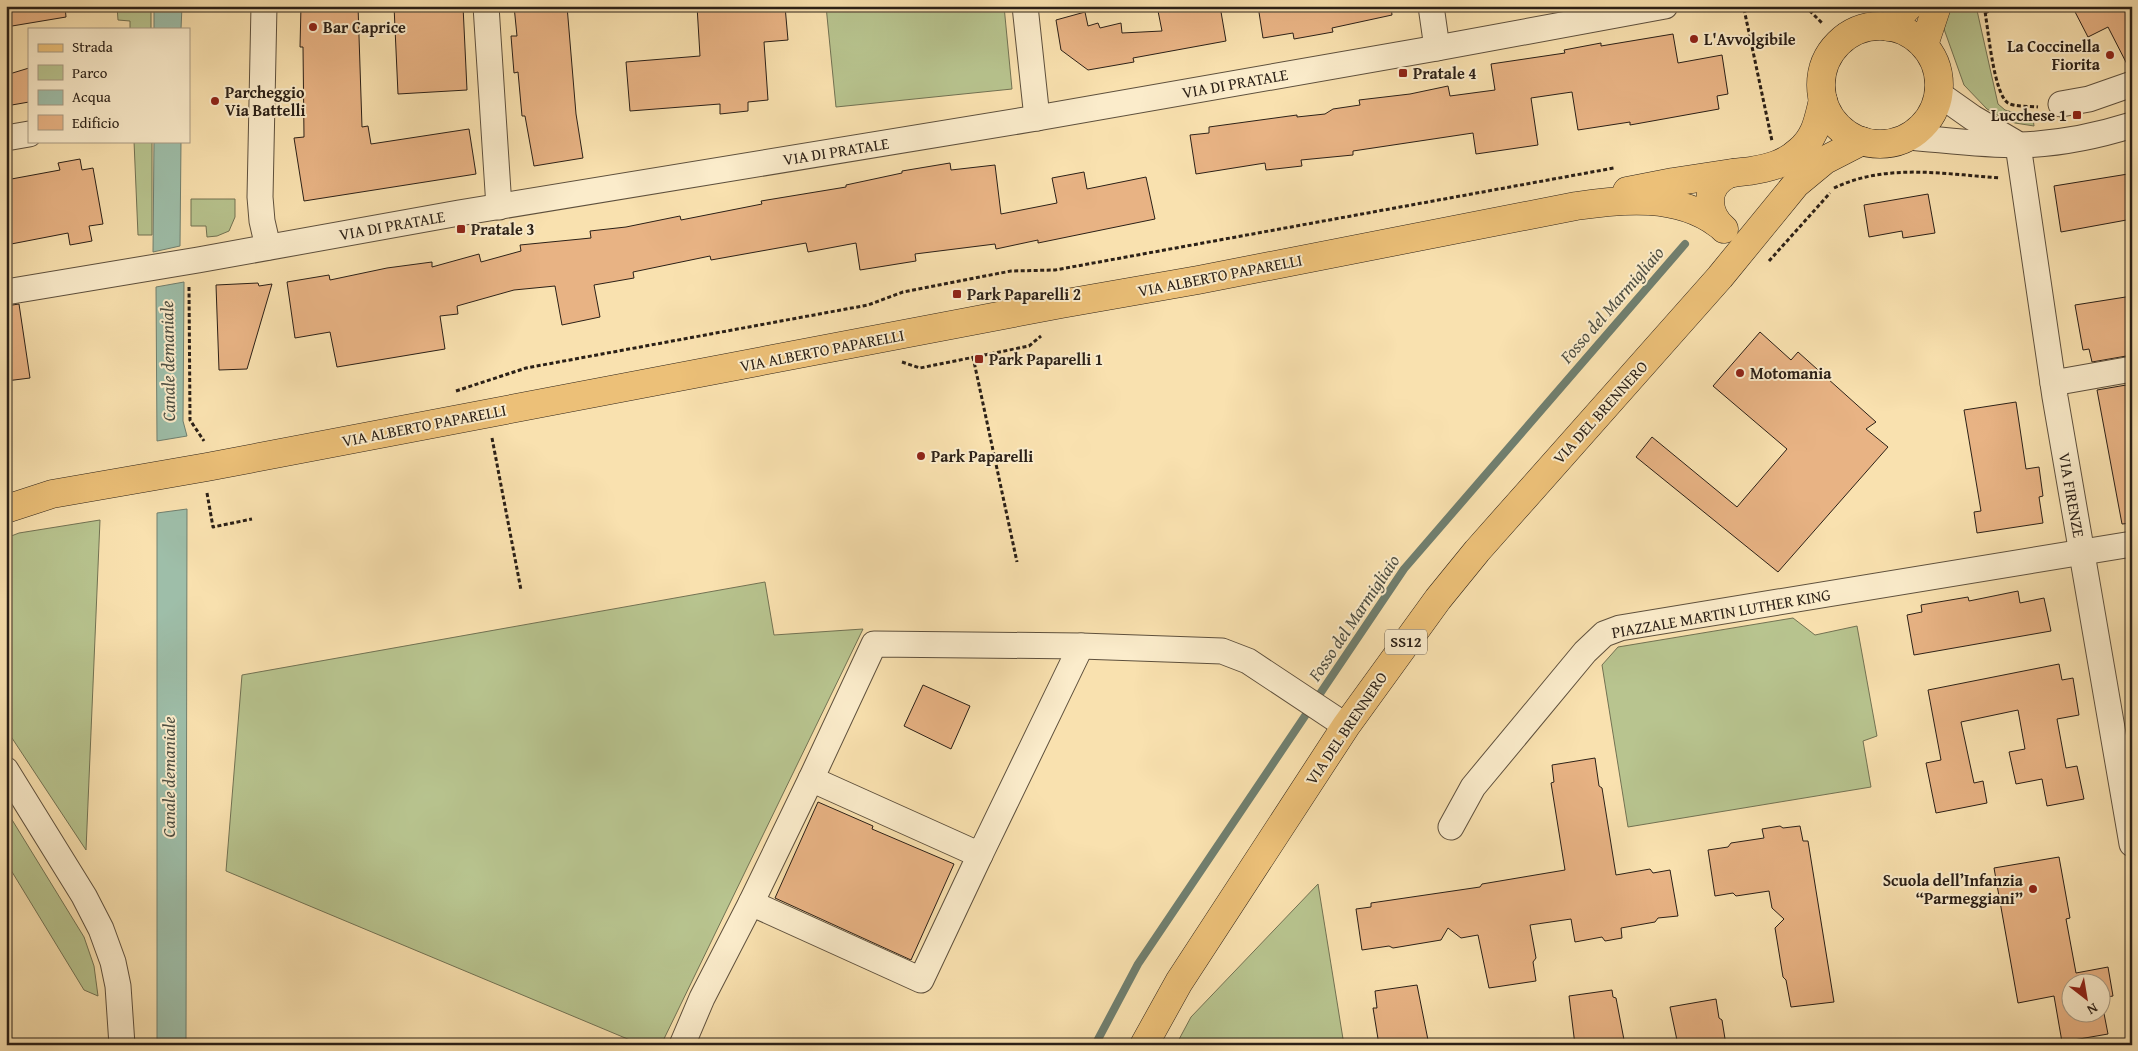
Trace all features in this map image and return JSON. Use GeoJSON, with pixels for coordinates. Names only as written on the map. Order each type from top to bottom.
{"type":"FeatureCollection","features":[{"type":"Feature","properties":{"kind":"main road"},"geometry":{"type":"LineString","coordinates":[[1889,27],[1909,6]]}},
{"type":"Feature","properties":{"kind":"main road"},"geometry":{"type":"LineString","coordinates":[[1924,45],[1937,6]]}},
{"type":"Feature","properties":{"kind":"main road"},"geometry":{"type":"LineString","coordinates":[[1874,26],[1889,27],[1908,33],[1924,45],[1938,70],[1939,94],[1929,119],[1919,130],[1908,138],[1885,144],[1862,141],[1847,134],[1835,123],[1823,100],[1821,85],[1823,70],[1838,44],[1859,30],[1874,26]]}},
{"type":"Feature","properties":{"kind":"main road"},"geometry":{"type":"LineString","coordinates":[[1720,277],[1723,254],[1718,224],[1710,211],[1711,193],[1719,181],[1732,173],[1777,166],[1800,151],[1814,134],[1823,100]]}},
{"type":"Feature","properties":{"kind":"main road","name":"VIA DEL BRENNERO"},"geometry":{"type":"LineString","coordinates":[[1144,1045],[1179,982],[1346,726],[1438,599],[1476,551],[1720,277],[1796,184],[1816,167],[1862,141]]}},
{"type":"Feature","properties":{"kind":"main road","name":"VIA ALBERTO PAPARELLI"},"geometry":{"type":"LineString","coordinates":[[1592,204],[1639,188],[1732,173]]}},
{"type":"Feature","properties":{"kind":"main road","name":"VIA ALBERTO PAPARELLI"},"geometry":{"type":"LineString","coordinates":[[6,509],[52,494],[207,467],[1592,204],[1669,202],[1703,214],[1718,224]]}},
{"type":"Feature","properties":{"kind":"main road","name":"VIA DEL BRENNERO"},"geometry":{"type":"LineString","coordinates":[[1718,224],[1730,232],[1739,234],[1754,230],[1762,224]]}},
{"type":"Feature","properties":{"kind":"main road","name":"VIA ALBERTO PAPARELLI"},"geometry":{"type":"LineString","coordinates":[[6,494],[52,494]]}},
{"type":"Feature","properties":{"kind":"street"},"geometry":{"type":"LineString","coordinates":[[264,6],[260,197],[262,221],[268,247]]}},
{"type":"Feature","properties":{"kind":"street"},"geometry":{"type":"LineString","coordinates":[[486,6],[498,207]]}},
{"type":"Feature","properties":{"kind":"street"},"geometry":{"type":"LineString","coordinates":[[1025,6],[1037,118]]}},
{"type":"Feature","properties":{"kind":"street"},"geometry":{"type":"LineString","coordinates":[[1431,6],[1437,48]]}},
{"type":"Feature","properties":{"kind":"street","name":"VIA DI PRATALE"},"geometry":{"type":"LineString","coordinates":[[6,292],[498,207],[1037,118],[1665,6]]}},
{"type":"Feature","properties":{"kind":"street"},"geometry":{"type":"LineString","coordinates":[[2051,105],[2089,99],[2132,84]]}},
{"type":"Feature","properties":{"kind":"street"},"geometry":{"type":"LineString","coordinates":[[1939,94],[1973,118],[2018,145]]}},
{"type":"Feature","properties":{"kind":"street"},"geometry":{"type":"LineString","coordinates":[[1908,138],[2018,145],[2045,143],[2132,125]]}},
{"type":"Feature","properties":{"kind":"street"},"geometry":{"type":"LineString","coordinates":[[6,138],[28,134]]}},
{"type":"Feature","properties":{"kind":"street","name":"VIA FIRENZE"},"geometry":{"type":"LineString","coordinates":[[2018,145],[2053,383],[2132,844]]}},
{"type":"Feature","properties":{"kind":"street"},"geometry":{"type":"LineString","coordinates":[[2053,383],[2132,368]]}},
{"type":"Feature","properties":{"kind":"street","name":"PIAZZALE MARTIN LUTHER KING"},"geometry":{"type":"LineString","coordinates":[[1452,827],[1473,787],[1585,652],[1604,634],[1620,628],[2132,544]]}},
{"type":"Feature","properties":{"kind":"street"},"geometry":{"type":"LineString","coordinates":[[688,1043],[702,998],[751,903],[874,644],[1081,646],[1222,651],[1248,661],[1346,726]]}},
{"type":"Feature","properties":{"kind":"street"},"geometry":{"type":"LineString","coordinates":[[751,903],[921,980],[1081,646]]}},
{"type":"Feature","properties":{"kind":"street"},"geometry":{"type":"LineString","coordinates":[[6,770],[84,896],[101,929],[113,962],[118,986],[122,1045]]}},
{"type":"Feature","properties":{"kind":"street"},"geometry":{"type":"LineString","coordinates":[[811,779],[980,855]]}},
{"type":"Feature","properties":{"kind":"path"},"geometry":{"type":"LineString","coordinates":[[1805,6],[1822,23]]}},
{"type":"Feature","properties":{"kind":"path"},"geometry":{"type":"LineString","coordinates":[[1984,6],[1995,76],[2002,96],[2008,103],[2014,105],[2051,105]]}},
{"type":"Feature","properties":{"kind":"path"},"geometry":{"type":"LineString","coordinates":[[1985,13],[1999,6]]}},
{"type":"Feature","properties":{"kind":"path"},"geometry":{"type":"LineString","coordinates":[[1744,9],[1774,150]]}},
{"type":"Feature","properties":{"kind":"path"},"geometry":{"type":"LineString","coordinates":[[450,393],[526,368],[868,305],[903,292],[1010,271],[1054,270],[1617,168]]}},
{"type":"Feature","properties":{"kind":"path"},"geometry":{"type":"LineString","coordinates":[[1763,268],[1834,188],[1856,178],[1909,171],[2003,178]]}},
{"type":"Feature","properties":{"kind":"path"},"geometry":{"type":"LineString","coordinates":[[190,286],[190,420],[204,442]]}},
{"type":"Feature","properties":{"kind":"path"},"geometry":{"type":"LineString","coordinates":[[973,357],[1017,562]]}},
{"type":"Feature","properties":{"kind":"path"},"geometry":{"type":"LineString","coordinates":[[492,436],[521,590]]}},
{"type":"Feature","properties":{"kind":"path"},"geometry":{"type":"LineString","coordinates":[[195,443],[214,440]]}},
{"type":"Feature","properties":{"kind":"path"},"geometry":{"type":"LineString","coordinates":[[207,492],[213,527],[252,519]]}},
{"type":"Feature","properties":{"kind":"green space"},"geometry":{"type":"Polygon","coordinates":[[[117,6],[151,6],[151,28],[130,28],[130,21],[118,20],[117,6]]]}},
{"type":"Feature","properties":{"kind":"green space"},"geometry":{"type":"Polygon","coordinates":[[[826,6],[1004,6],[1012,89],[836,107],[826,6]]]}},
{"type":"Feature","properties":{"kind":"green space"},"geometry":{"type":"Polygon","coordinates":[[[1950,6],[1976,6],[1998,104],[2005,110],[2033,118],[2034,126],[2015,123],[1987,109],[1964,85],[1944,29],[1950,6]]]}},
{"type":"Feature","properties":{"kind":"green space"},"geometry":{"type":"Polygon","coordinates":[[[134,142],[152,142],[152,235],[138,235],[134,142]]]}},
{"type":"Feature","properties":{"kind":"green space"},"geometry":{"type":"Polygon","coordinates":[[[191,199],[235,199],[235,217],[229,231],[217,236],[207,237],[206,226],[191,226],[191,199]]]}},
{"type":"Feature","properties":{"kind":"green space"},"geometry":{"type":"Polygon","coordinates":[[[100,520],[86,850],[6,729],[6,538],[19,533],[100,520]]]}},
{"type":"Feature","properties":{"kind":"green space"},"geometry":{"type":"Polygon","coordinates":[[[765,582],[774,635],[863,629],[661,1045],[642,1045],[226,871],[242,675],[765,582]]]}},
{"type":"Feature","properties":{"kind":"green space"},"geometry":{"type":"Polygon","coordinates":[[[1793,618],[1815,635],[1857,626],[1877,736],[1863,741],[1871,787],[1628,827],[1602,665],[1618,647],[1793,618]]]}},
{"type":"Feature","properties":{"kind":"green space"},"geometry":{"type":"Polygon","coordinates":[[[6,810],[84,937],[94,966],[98,996],[84,990],[6,862],[6,810]]]}},
{"type":"Feature","properties":{"kind":"green space"},"geometry":{"type":"Polygon","coordinates":[[[1318,884],[1344,1045],[1176,1045],[1191,1017],[1318,884]]]}},
{"type":"Feature","properties":{"kind":"water"},"geometry":{"type":"Polygon","coordinates":[[[154,6],[182,6],[181,28],[154,28],[154,6]]]}},
{"type":"Feature","properties":{"kind":"water"},"geometry":{"type":"Polygon","coordinates":[[[154,142],[181,142],[180,246],[153,252],[154,142]]]}},
{"type":"Feature","properties":{"kind":"water","name":"Canale demaniale"},"geometry":{"type":"Polygon","coordinates":[[[184,282],[183,421],[187,436],[157,441],[156,287],[184,282]]]}},
{"type":"Feature","properties":{"kind":"water","name":"Canale demaniale"},"geometry":{"type":"Polygon","coordinates":[[[187,509],[186,1045],[157,1045],[157,513],[187,509]]]}},
{"type":"Feature","properties":{"kind":"building"},"geometry":{"type":"Polygon","coordinates":[[[6,6],[65,6],[66,17],[6,27],[6,6]]]}},
{"type":"Feature","properties":{"kind":"building"},"geometry":{"type":"Polygon","coordinates":[[[301,6],[358,6],[362,127],[368,126],[371,144],[469,129],[476,174],[304,201],[294,138],[304,137],[303,47],[300,47],[301,6]]]}},
{"type":"Feature","properties":{"kind":"building"},"geometry":{"type":"Polygon","coordinates":[[[394,6],[463,6],[467,90],[398,94],[394,6]]]}},
{"type":"Feature","properties":{"kind":"building"},"geometry":{"type":"Polygon","coordinates":[[[514,6],[567,6],[576,114],[583,158],[534,166],[525,116],[522,116],[518,72],[514,73],[511,36],[517,36],[514,6]]]}},
{"type":"Feature","properties":{"kind":"building"},"geometry":{"type":"Polygon","coordinates":[[[697,6],[785,6],[788,40],[764,42],[768,100],[748,102],[748,111],[720,114],[720,104],[630,111],[626,62],[700,56],[697,6]]]}},
{"type":"Feature","properties":{"kind":"building"},"geometry":{"type":"Polygon","coordinates":[[[1157,6],[1220,6],[1226,41],[1133,58],[1134,62],[1088,70],[1061,50],[1056,20],[1085,12],[1088,26],[1098,23],[1100,28],[1121,23],[1122,33],[1162,31],[1157,6]]]}},
{"type":"Feature","properties":{"kind":"building"},"geometry":{"type":"Polygon","coordinates":[[[1258,6],[1391,6],[1392,15],[1332,28],[1333,32],[1294,39],[1293,33],[1263,38],[1258,6]]]}},
{"type":"Feature","properties":{"kind":"building"},"geometry":{"type":"Polygon","coordinates":[[[2072,6],[2132,6],[2132,70],[2130,70],[2108,27],[2088,37],[2072,6]]]}},
{"type":"Feature","properties":{"kind":"building"},"geometry":{"type":"Polygon","coordinates":[[[1673,34],[1678,63],[1722,55],[1728,94],[1717,96],[1719,109],[1630,125],[1630,122],[1578,130],[1572,92],[1531,98],[1538,145],[1476,154],[1473,133],[1353,151],[1353,155],[1301,160],[1302,166],[1266,170],[1265,163],[1196,174],[1190,135],[1209,133],[1209,127],[1297,115],[1297,117],[1325,114],[1333,109],[1360,105],[1359,100],[1410,94],[1448,86],[1450,96],[1495,90],[1491,64],[1565,53],[1564,50],[1601,43],[1601,46],[1673,34]]]}},
{"type":"Feature","properties":{"kind":"building"},"geometry":{"type":"Polygon","coordinates":[[[28,68],[28,102],[6,106],[6,75],[28,68]]]}},
{"type":"Feature","properties":{"kind":"building"},"geometry":{"type":"Polygon","coordinates":[[[80,159],[82,170],[93,168],[103,224],[89,226],[92,241],[70,245],[68,233],[6,245],[6,180],[60,170],[58,163],[80,159]]]}},
{"type":"Feature","properties":{"kind":"building"},"geometry":{"type":"Polygon","coordinates":[[[950,163],[951,170],[995,165],[1001,214],[1057,203],[1052,178],[1084,172],[1087,189],[1146,177],[1155,219],[1038,243],[1038,240],[996,249],[995,244],[915,254],[916,261],[860,270],[856,243],[808,252],[806,243],[711,260],[710,256],[633,272],[634,278],[594,285],[600,317],[562,325],[555,286],[514,290],[457,306],[458,314],[440,316],[445,349],[337,367],[330,332],[295,338],[287,282],[329,275],[330,280],[387,268],[432,262],[432,267],[479,254],[481,262],[521,251],[520,245],[591,238],[590,231],[626,227],[680,216],[681,220],[762,204],[761,201],[846,187],[846,185],[902,173],[902,171],[950,163]]]}},
{"type":"Feature","properties":{"kind":"building"},"geometry":{"type":"Polygon","coordinates":[[[2128,174],[2132,201],[2132,219],[2061,232],[2054,186],[2128,174]]]}},
{"type":"Feature","properties":{"kind":"building"},"geometry":{"type":"Polygon","coordinates":[[[1928,194],[1935,233],[1903,238],[1902,231],[1869,237],[1864,205],[1928,194]]]}},
{"type":"Feature","properties":{"kind":"building"},"geometry":{"type":"Polygon","coordinates":[[[258,283],[259,286],[272,284],[247,369],[219,370],[216,285],[258,283]]]}},
{"type":"Feature","properties":{"kind":"building"},"geometry":{"type":"Polygon","coordinates":[[[2132,296],[2132,355],[2092,362],[2089,349],[2083,350],[2075,305],[2132,296]]]}},
{"type":"Feature","properties":{"kind":"building"},"geometry":{"type":"Polygon","coordinates":[[[19,304],[30,378],[6,381],[6,306],[19,304]]]}},
{"type":"Feature","properties":{"kind":"building"},"geometry":{"type":"Polygon","coordinates":[[[1760,332],[1791,360],[1798,352],[1876,422],[1866,429],[1888,447],[1778,572],[1636,457],[1652,437],[1737,507],[1787,449],[1713,386],[1760,332]]]}},
{"type":"Feature","properties":{"kind":"building"},"geometry":{"type":"Polygon","coordinates":[[[2132,384],[2132,523],[2122,524],[2097,390],[2132,384]]]}},
{"type":"Feature","properties":{"kind":"building"},"geometry":{"type":"Polygon","coordinates":[[[2016,402],[2026,469],[2039,467],[2043,496],[2039,497],[2043,523],[1977,533],[1974,512],[1981,511],[1964,410],[2016,402]]]}},
{"type":"Feature","properties":{"kind":"building"},"geometry":{"type":"Polygon","coordinates":[[[2018,591],[2020,603],[2044,598],[2051,631],[1914,655],[1907,615],[1922,612],[1921,605],[1968,597],[1969,601],[2018,591]]]}},
{"type":"Feature","properties":{"kind":"building"},"geometry":{"type":"Polygon","coordinates":[[[2059,664],[2062,680],[2073,678],[2079,715],[2057,719],[2066,768],[2077,766],[2084,799],[2047,806],[2042,779],[2016,784],[2009,752],[2025,749],[2018,710],[1961,722],[1974,783],[1983,781],[1987,803],[1936,813],[1926,763],[1941,760],[1928,690],[2059,664]]]}},
{"type":"Feature","properties":{"kind":"building"},"geometry":{"type":"Polygon","coordinates":[[[923,685],[970,706],[951,749],[904,726],[923,685]]]}},
{"type":"Feature","properties":{"kind":"building"},"geometry":{"type":"Polygon","coordinates":[[[1595,758],[1599,786],[1602,788],[1616,875],[1650,869],[1653,873],[1670,870],[1678,916],[1658,918],[1655,922],[1621,928],[1622,938],[1605,941],[1602,937],[1575,942],[1571,919],[1530,925],[1536,958],[1533,962],[1536,981],[1489,988],[1478,935],[1461,938],[1448,928],[1441,940],[1393,948],[1389,946],[1362,950],[1356,909],[1371,907],[1371,903],[1480,887],[1482,884],[1565,870],[1551,783],[1554,782],[1552,765],[1595,758]]]}},
{"type":"Feature","properties":{"kind":"building"},"geometry":{"type":"Polygon","coordinates":[[[818,802],[873,826],[872,829],[954,864],[911,960],[775,898],[818,802]]]}},
{"type":"Feature","properties":{"kind":"building"},"geometry":{"type":"Polygon","coordinates":[[[1780,826],[1783,828],[1800,826],[1803,841],[1808,841],[1834,1002],[1791,1007],[1786,980],[1783,977],[1775,928],[1784,919],[1772,908],[1769,891],[1736,896],[1733,893],[1715,896],[1708,850],[1728,847],[1731,843],[1764,838],[1762,829],[1780,826]]]}},
{"type":"Feature","properties":{"kind":"building"},"geometry":{"type":"Polygon","coordinates":[[[2059,857],[2070,918],[2066,919],[2076,973],[2108,967],[2109,974],[2060,974],[2060,1024],[2106,1024],[2108,1034],[2062,1042],[2054,996],[2018,1003],[1994,868],[2059,857]]]}},
{"type":"Feature","properties":{"kind":"building"},"geometry":{"type":"Polygon","coordinates":[[[2110,979],[2113,996],[2110,996],[2110,979]]]}},
{"type":"Feature","properties":{"kind":"building"},"geometry":{"type":"Polygon","coordinates":[[[1417,985],[1429,1045],[1379,1045],[1373,1008],[1377,1008],[1375,991],[1417,985]]]}},
{"type":"Feature","properties":{"kind":"building"},"geometry":{"type":"Polygon","coordinates":[[[1612,990],[1613,997],[1616,998],[1625,1045],[1575,1045],[1569,996],[1612,990]]]}},
{"type":"Feature","properties":{"kind":"building"},"geometry":{"type":"Polygon","coordinates":[[[1716,999],[1726,1045],[1678,1045],[1670,1007],[1716,999]]]}},
{"type":"Feature","properties":{"kind":"waterway","name":"Fosso del Marmigliaio"},"geometry":{"type":"LineString","coordinates":[[1095,1045],[1138,964],[1404,569],[1685,244]]}},
{"type":"Feature","properties":{"kind":"place","name":"Bar Caprice"},"geometry":{"type":"Point","coordinates":[313,27]}},
{"type":"Feature","properties":{"kind":"place","name":"L'Avvolgibile"},"geometry":{"type":"Point","coordinates":[1694,39]}},
{"type":"Feature","properties":{"kind":"place","name":"La Coccinella Fiorita"},"geometry":{"type":"Point","coordinates":[2110,55]}},
{"type":"Feature","properties":{"kind":"place","name":"Pratale 4"},"geometry":{"type":"Point","coordinates":[1403,73]}},
{"type":"Feature","properties":{"kind":"place","name":"Parcheggio Via Battelli"},"geometry":{"type":"Point","coordinates":[215,101]}},
{"type":"Feature","properties":{"kind":"place","name":"Lucchese 1"},"geometry":{"type":"Point","coordinates":[2077,115]}},
{"type":"Feature","properties":{"kind":"place","name":"Pratale 3"},"geometry":{"type":"Point","coordinates":[461,229]}},
{"type":"Feature","properties":{"kind":"place","name":"Park Paparelli 2"},"geometry":{"type":"Point","coordinates":[957,294]}},
{"type":"Feature","properties":{"kind":"place","name":"Park Paparelli 1"},"geometry":{"type":"Point","coordinates":[979,359]}},
{"type":"Feature","properties":{"kind":"place","name":"Motomania"},"geometry":{"type":"Point","coordinates":[1740,373]}},
{"type":"Feature","properties":{"kind":"place","name":"Park Paparelli"},"geometry":{"type":"Point","coordinates":[921,456]}},
{"type":"Feature","properties":{"kind":"place","name":"Scuola dell’Infanzia “Parmeggiani”"},"geometry":{"type":"Point","coordinates":[2033,889]}}]}
